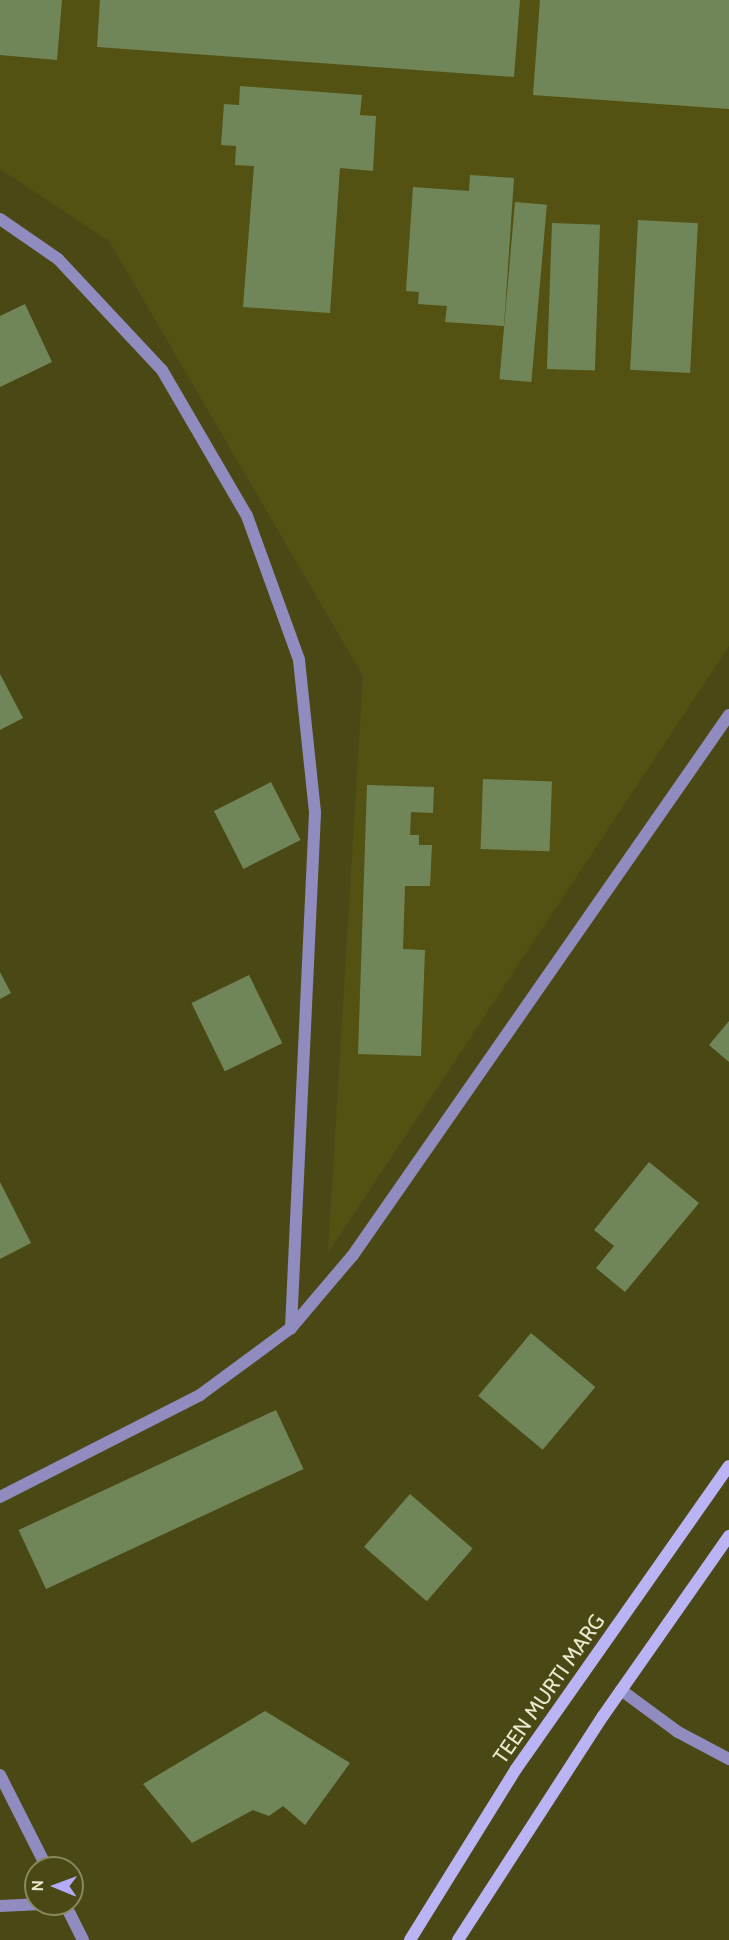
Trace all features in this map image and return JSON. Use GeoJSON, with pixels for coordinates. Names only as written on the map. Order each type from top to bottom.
{"type":"FeatureCollection","features":[{"type":"Feature","properties":{"kind":"main road","name":"TEEN MURTI MARG"},"geometry":{"type":"LineString","coordinates":[[410,1940],[516,1769],[729,1466]]}},
{"type":"Feature","properties":{"kind":"main road"},"geometry":{"type":"LineString","coordinates":[[458,1940],[621,1690],[729,1536]]}},
{"type":"Feature","properties":{"kind":"street"},"geometry":{"type":"LineString","coordinates":[[0,219],[58,259],[162,370],[247,516],[299,660],[315,813],[291,1328]]}},
{"type":"Feature","properties":{"kind":"street"},"geometry":{"type":"LineString","coordinates":[[0,1497],[200,1395],[291,1328],[353,1255],[729,715]]}},
{"type":"Feature","properties":{"kind":"street"},"geometry":{"type":"LineString","coordinates":[[621,1690],[678,1732],[729,1759]]}},
{"type":"Feature","properties":{"kind":"street"},"geometry":{"type":"LineString","coordinates":[[0,1775],[41,1856]]}},
{"type":"Feature","properties":{"kind":"street"},"geometry":{"type":"LineString","coordinates":[[0,1906],[24,1905]]}},
{"type":"Feature","properties":{"kind":"street"},"geometry":{"type":"LineString","coordinates":[[71,1916],[83,1940]]}},
{"type":"Feature","properties":{"kind":"shaded area"},"geometry":{"type":"Polygon","coordinates":[[[0,0],[729,0],[729,646],[328,1253],[363,676],[109,241],[0,169],[0,0]]]}},
{"type":"Feature","properties":{"kind":"building"},"geometry":{"type":"Polygon","coordinates":[[[0,0],[62,0],[57,60],[0,55],[0,0]]]}},
{"type":"Feature","properties":{"kind":"building"},"geometry":{"type":"Polygon","coordinates":[[[100,0],[520,0],[514,77],[97,47],[100,0]]]}},
{"type":"Feature","properties":{"kind":"building"},"geometry":{"type":"Polygon","coordinates":[[[540,0],[729,0],[729,109],[533,95],[540,0]]]}},
{"type":"Feature","properties":{"kind":"building"},"geometry":{"type":"Polygon","coordinates":[[[240,86],[362,95],[360,115],[376,116],[373,171],[340,168],[330,313],[243,307],[254,166],[235,165],[236,146],[221,145],[224,104],[239,105],[240,86]]]}},
{"type":"Feature","properties":{"kind":"building"},"geometry":{"type":"Polygon","coordinates":[[[470,175],[514,178],[504,326],[445,322],[447,306],[418,304],[419,292],[406,291],[413,187],[469,191],[470,175]]]}},
{"type":"Feature","properties":{"kind":"building"},"geometry":{"type":"Polygon","coordinates":[[[515,202],[547,205],[531,382],[499,379],[515,202]]]}},
{"type":"Feature","properties":{"kind":"building"},"geometry":{"type":"Polygon","coordinates":[[[638,220],[698,223],[690,373],[630,370],[638,220]]]}},
{"type":"Feature","properties":{"kind":"building"},"geometry":{"type":"Polygon","coordinates":[[[552,223],[600,225],[595,371],[547,369],[552,223]]]}},
{"type":"Feature","properties":{"kind":"building"},"geometry":{"type":"Polygon","coordinates":[[[25,304],[52,362],[0,387],[0,316],[25,304]]]}},
{"type":"Feature","properties":{"kind":"building"},"geometry":{"type":"Polygon","coordinates":[[[0,674],[23,718],[0,730],[0,674]]]}},
{"type":"Feature","properties":{"kind":"building"},"geometry":{"type":"Polygon","coordinates":[[[483,779],[552,781],[550,851],[481,849],[483,779]]]}},
{"type":"Feature","properties":{"kind":"building"},"geometry":{"type":"Polygon","coordinates":[[[271,782],[301,840],[243,869],[214,811],[271,782]]]}},
{"type":"Feature","properties":{"kind":"building"},"geometry":{"type":"Polygon","coordinates":[[[367,785],[434,787],[433,813],[411,812],[410,835],[419,835],[419,845],[432,845],[430,886],[405,886],[403,949],[425,950],[421,1056],[358,1054],[367,785]]]}},
{"type":"Feature","properties":{"kind":"building"},"geometry":{"type":"Polygon","coordinates":[[[0,972],[11,993],[0,999],[0,972]]]}},
{"type":"Feature","properties":{"kind":"building"},"geometry":{"type":"Polygon","coordinates":[[[249,975],[282,1043],[225,1071],[191,1003],[249,975]]]}},
{"type":"Feature","properties":{"kind":"building"},"geometry":{"type":"Polygon","coordinates":[[[729,1021],[729,1062],[709,1045],[729,1021]]]}},
{"type":"Feature","properties":{"kind":"building"},"geometry":{"type":"Polygon","coordinates":[[[649,1162],[699,1203],[625,1292],[596,1268],[614,1246],[594,1230],[649,1162]]]}},
{"type":"Feature","properties":{"kind":"building"},"geometry":{"type":"Polygon","coordinates":[[[0,1182],[31,1243],[0,1259],[0,1182]]]}},
{"type":"Feature","properties":{"kind":"building"},"geometry":{"type":"Polygon","coordinates":[[[531,1333],[595,1387],[543,1450],[478,1396],[531,1333]]]}},
{"type":"Feature","properties":{"kind":"building"},"geometry":{"type":"Polygon","coordinates":[[[276,1410],[303,1469],[46,1589],[19,1530],[276,1410]]]}},
{"type":"Feature","properties":{"kind":"building"},"geometry":{"type":"Polygon","coordinates":[[[410,1494],[473,1548],[427,1601],[364,1547],[410,1494]]]}},
{"type":"Feature","properties":{"kind":"building"},"geometry":{"type":"Polygon","coordinates":[[[265,1711],[350,1763],[305,1825],[283,1806],[269,1816],[253,1810],[192,1843],[143,1784],[265,1711]]]}}]}
